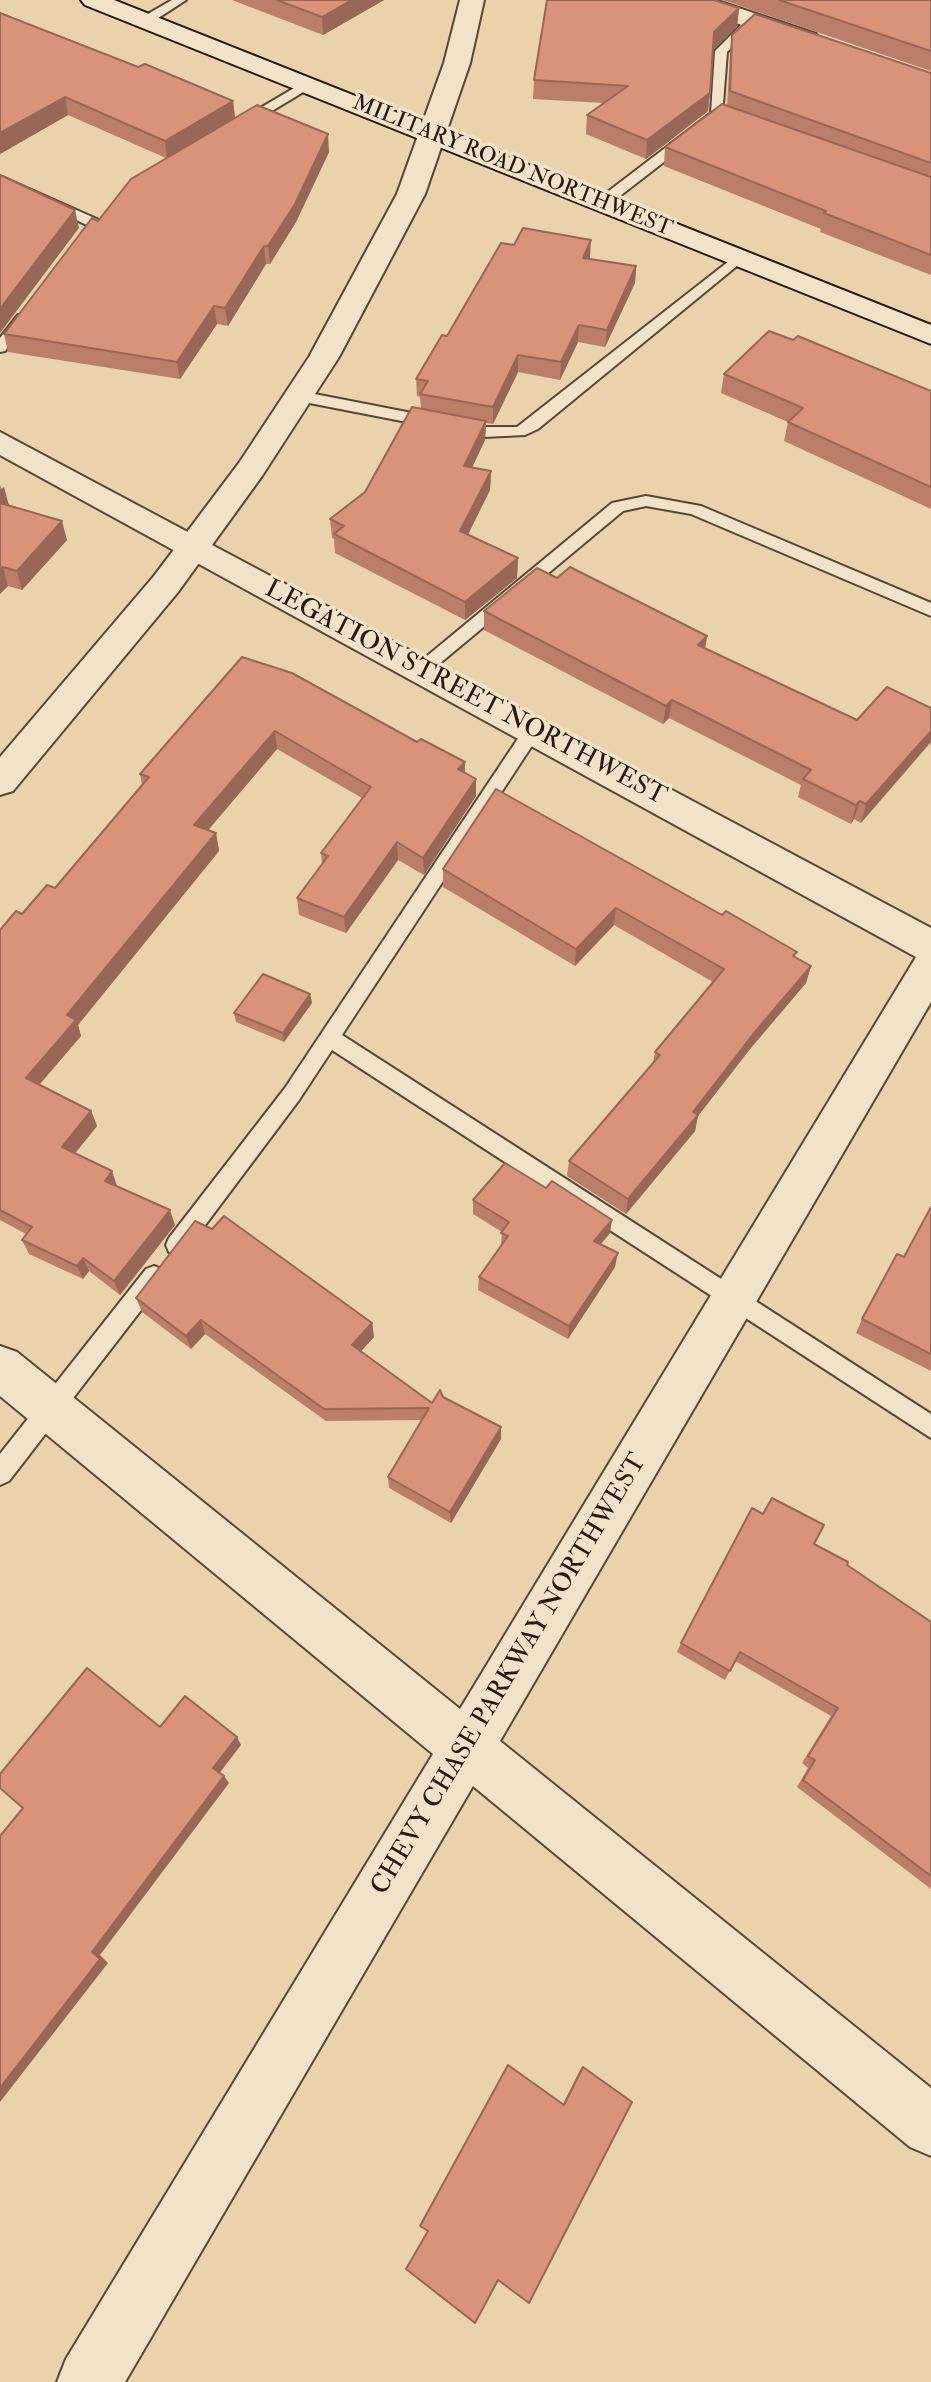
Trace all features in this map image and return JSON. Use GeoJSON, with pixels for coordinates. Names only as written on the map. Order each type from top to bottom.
{"type":"FeatureCollection","features":[{"type":"Feature","properties":{"kind":"street","name":"MILITARY ROAD NORTHWEST"},"geometry":{"type":"LineString","coordinates":[[93,0],[931,335]]}},
{"type":"Feature","properties":{"kind":"street"},"geometry":{"type":"LineString","coordinates":[[0,782],[98,669],[193,548],[299,396],[381,255],[433,136],[457,63],[472,0]]}},
{"type":"Feature","properties":{"kind":"street"},"geometry":{"type":"LineString","coordinates":[[691,0],[826,46]]}},
{"type":"Feature","properties":{"kind":"street","name":"LEGATION STREET NORTHWEST"},"geometry":{"type":"LineString","coordinates":[[0,442],[931,946]]}},
{"type":"Feature","properties":{"kind":"street","name":"CHEVY CHASE PARKWAY NORTHWEST"},"geometry":{"type":"LineString","coordinates":[[89,2382],[931,967]]}},
{"type":"Feature","properties":{"kind":"street"},"geometry":{"type":"LineString","coordinates":[[0,1367],[931,2126]]}},
{"type":"Feature","properties":{"kind":"lane"},"geometry":{"type":"LineString","coordinates":[[145,21],[180,0]]}},
{"type":"Feature","properties":{"kind":"lane"},"geometry":{"type":"LineString","coordinates":[[602,203],[698,132],[717,114],[721,51],[752,21]]}},
{"type":"Feature","properties":{"kind":"lane"},"geometry":{"type":"LineString","coordinates":[[227,132],[306,85]]}},
{"type":"Feature","properties":{"kind":"lane"},"geometry":{"type":"LineString","coordinates":[[717,114],[731,119]]}},
{"type":"Feature","properties":{"kind":"lane"},"geometry":{"type":"LineString","coordinates":[[0,180],[99,218],[85,236]]}},
{"type":"Feature","properties":{"kind":"lane"},"geometry":{"type":"LineString","coordinates":[[299,396],[484,432],[507,435],[519,432],[532,426],[738,258]]}},
{"type":"Feature","properties":{"kind":"lane"},"geometry":{"type":"LineString","coordinates":[[0,348],[28,311]]}},
{"type":"Feature","properties":{"kind":"lane"},"geometry":{"type":"LineString","coordinates":[[421,670],[618,507],[646,501],[695,510],[931,610]]}},
{"type":"Feature","properties":{"kind":"lane"},"geometry":{"type":"LineString","coordinates":[[0,1473],[52,1410],[292,1094],[533,730]]}},
{"type":"Feature","properties":{"kind":"lane"},"geometry":{"type":"LineString","coordinates":[[329,1037],[931,1427]]}},
{"type":"Feature","properties":{"kind":"building"},"geometry":{"type":"Polygon","coordinates":[[[277,0],[352,0],[322,17],[277,0]]]}},
{"type":"Feature","properties":{"kind":"building"},"geometry":{"type":"Polygon","coordinates":[[[547,0],[714,0],[739,8],[714,32],[710,93],[647,140],[587,115],[628,86],[534,80],[547,0]]]}},
{"type":"Feature","properties":{"kind":"building"},"geometry":{"type":"Polygon","coordinates":[[[779,0],[931,0],[931,51],[779,0]]]}},
{"type":"Feature","properties":{"kind":"building"},"geometry":{"type":"Polygon","coordinates":[[[0,13],[138,67],[145,64],[233,101],[165,141],[65,97],[0,133],[0,13]]]}},
{"type":"Feature","properties":{"kind":"building"},"geometry":{"type":"Polygon","coordinates":[[[755,14],[931,73],[931,163],[730,91],[732,35],[755,14]]]}},
{"type":"Feature","properties":{"kind":"building"},"geometry":{"type":"Polygon","coordinates":[[[722,104],[931,177],[931,255],[665,147],[722,104]]]}},
{"type":"Feature","properties":{"kind":"building"},"geometry":{"type":"Polygon","coordinates":[[[257,105],[328,134],[295,204],[268,246],[264,246],[225,308],[214,306],[177,362],[4,334],[92,218],[98,221],[131,179],[257,105]]]}},
{"type":"Feature","properties":{"kind":"building"},"geometry":{"type":"Polygon","coordinates":[[[0,175],[75,210],[0,309],[0,175]]]}},
{"type":"Feature","properties":{"kind":"building"},"geometry":{"type":"Polygon","coordinates":[[[523,228],[591,240],[583,258],[636,266],[607,330],[579,325],[561,362],[518,355],[493,407],[420,394],[428,381],[416,379],[442,335],[447,336],[501,243],[514,245],[523,228]]]}},
{"type":"Feature","properties":{"kind":"building"},"geometry":{"type":"Polygon","coordinates":[[[769,331],[793,340],[798,336],[931,391],[931,487],[788,422],[803,408],[724,374],[769,331]]]}},
{"type":"Feature","properties":{"kind":"building"},"geometry":{"type":"Polygon","coordinates":[[[412,407],[486,421],[464,466],[491,471],[460,531],[518,558],[465,602],[334,534],[344,526],[330,519],[365,492],[412,407]]]}},
{"type":"Feature","properties":{"kind":"building"},"geometry":{"type":"Polygon","coordinates":[[[0,503],[62,521],[17,571],[0,569],[0,503]]]}},
{"type":"Feature","properties":{"kind":"building"},"geometry":{"type":"Polygon","coordinates":[[[570,567],[707,636],[698,645],[857,720],[887,687],[931,708],[931,731],[866,804],[860,801],[856,805],[803,779],[811,770],[672,700],[666,706],[484,611],[537,568],[557,578],[570,567]]]}},
{"type":"Feature","properties":{"kind":"building"},"geometry":{"type":"Polygon","coordinates":[[[242,657],[292,673],[417,742],[421,739],[465,762],[458,769],[476,779],[423,858],[397,842],[344,917],[297,898],[328,856],[321,853],[371,787],[275,731],[194,825],[216,833],[67,1015],[76,1020],[26,1078],[91,1111],[62,1147],[112,1171],[105,1181],[170,1210],[114,1281],[83,1258],[77,1266],[22,1240],[32,1227],[0,1210],[0,930],[16,911],[22,914],[47,885],[55,888],[149,777],[140,774],[242,657]]]}},
{"type":"Feature","properties":{"kind":"building"},"geometry":{"type":"Polygon","coordinates":[[[496,789],[722,915],[726,911],[797,952],[793,956],[811,966],[754,1033],[693,1112],[698,1115],[628,1199],[569,1161],[660,1055],[655,1052],[724,969],[616,908],[576,949],[443,869],[496,789]]]}},
{"type":"Feature","properties":{"kind":"building"},"geometry":{"type":"Polygon","coordinates":[[[263,974],[310,994],[283,1033],[234,1013],[263,974]]]}},
{"type":"Feature","properties":{"kind":"building"},"geometry":{"type":"Polygon","coordinates":[[[505,1163],[546,1188],[552,1181],[612,1220],[594,1241],[618,1253],[569,1326],[479,1277],[508,1236],[501,1233],[509,1222],[473,1200],[505,1163]]]}},
{"type":"Feature","properties":{"kind":"building"},"geometry":{"type":"Polygon","coordinates":[[[931,1207],[931,1354],[862,1319],[897,1254],[904,1257],[931,1207]]]}},
{"type":"Feature","properties":{"kind":"building"},"geometry":{"type":"Polygon","coordinates":[[[224,1216],[372,1323],[352,1345],[432,1403],[440,1390],[443,1397],[501,1427],[450,1512],[388,1477],[429,1408],[324,1409],[201,1320],[186,1336],[136,1298],[195,1221],[212,1229],[224,1216]]]}},
{"type":"Feature","properties":{"kind":"building"},"geometry":{"type":"Polygon","coordinates":[[[772,1498],[824,1525],[814,1544],[848,1562],[847,1565],[931,1622],[931,1876],[803,1780],[815,1760],[808,1756],[838,1708],[740,1652],[730,1671],[681,1643],[752,1508],[763,1514],[772,1498]]]}},
{"type":"Feature","properties":{"kind":"building"},"geometry":{"type":"Polygon","coordinates":[[[87,1668],[160,1727],[185,1696],[237,1737],[213,1768],[224,1776],[92,1952],[100,1959],[0,2088],[0,1836],[23,1808],[0,1788],[0,1774],[87,1668]]]}},
{"type":"Feature","properties":{"kind":"building"},"geometry":{"type":"Polygon","coordinates":[[[508,2065],[564,2105],[583,2067],[632,2102],[529,2303],[498,2280],[475,2323],[406,2269],[428,2231],[420,2226],[508,2065]]]}}]}
